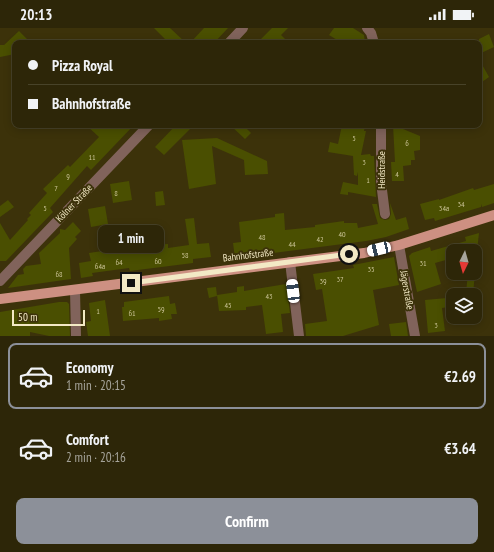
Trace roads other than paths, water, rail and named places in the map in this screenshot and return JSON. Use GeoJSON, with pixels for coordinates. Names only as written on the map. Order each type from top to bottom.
{"type":"FeatureCollection","features":[{"type":"Feature","properties":{"kind":"main road","name":"Bahnhofstraße"},"geometry":{"type":"LineString","coordinates":[[0,299],[364,252],[399,245],[494,215]]}},
{"type":"Feature","properties":{"kind":"street"},"geometry":{"type":"LineString","coordinates":[[231,40],[243,28]]}},
{"type":"Feature","properties":{"kind":"street"},"geometry":{"type":"LineString","coordinates":[[367,28],[371,33],[373,40]]}},
{"type":"Feature","properties":{"kind":"street","name":"Kölner Straße"},"geometry":{"type":"LineString","coordinates":[[1,277],[146,128]]}},
{"type":"Feature","properties":{"kind":"street","name":"Heidstraße"},"geometry":{"type":"LineString","coordinates":[[381,128],[381,182],[385,214]]}},
{"type":"Feature","properties":{"kind":"street","name":"Jägerstraße"},"geometry":{"type":"LineString","coordinates":[[399,245],[415,336]]}},
{"type":"Feature","properties":{"kind":"street"},"geometry":{"type":"LineString","coordinates":[[290,262],[299,336]]}},
{"type":"Feature","properties":{"kind":"street"},"geometry":{"type":"LineString","coordinates":[[75,290],[76,336]]}}]}
